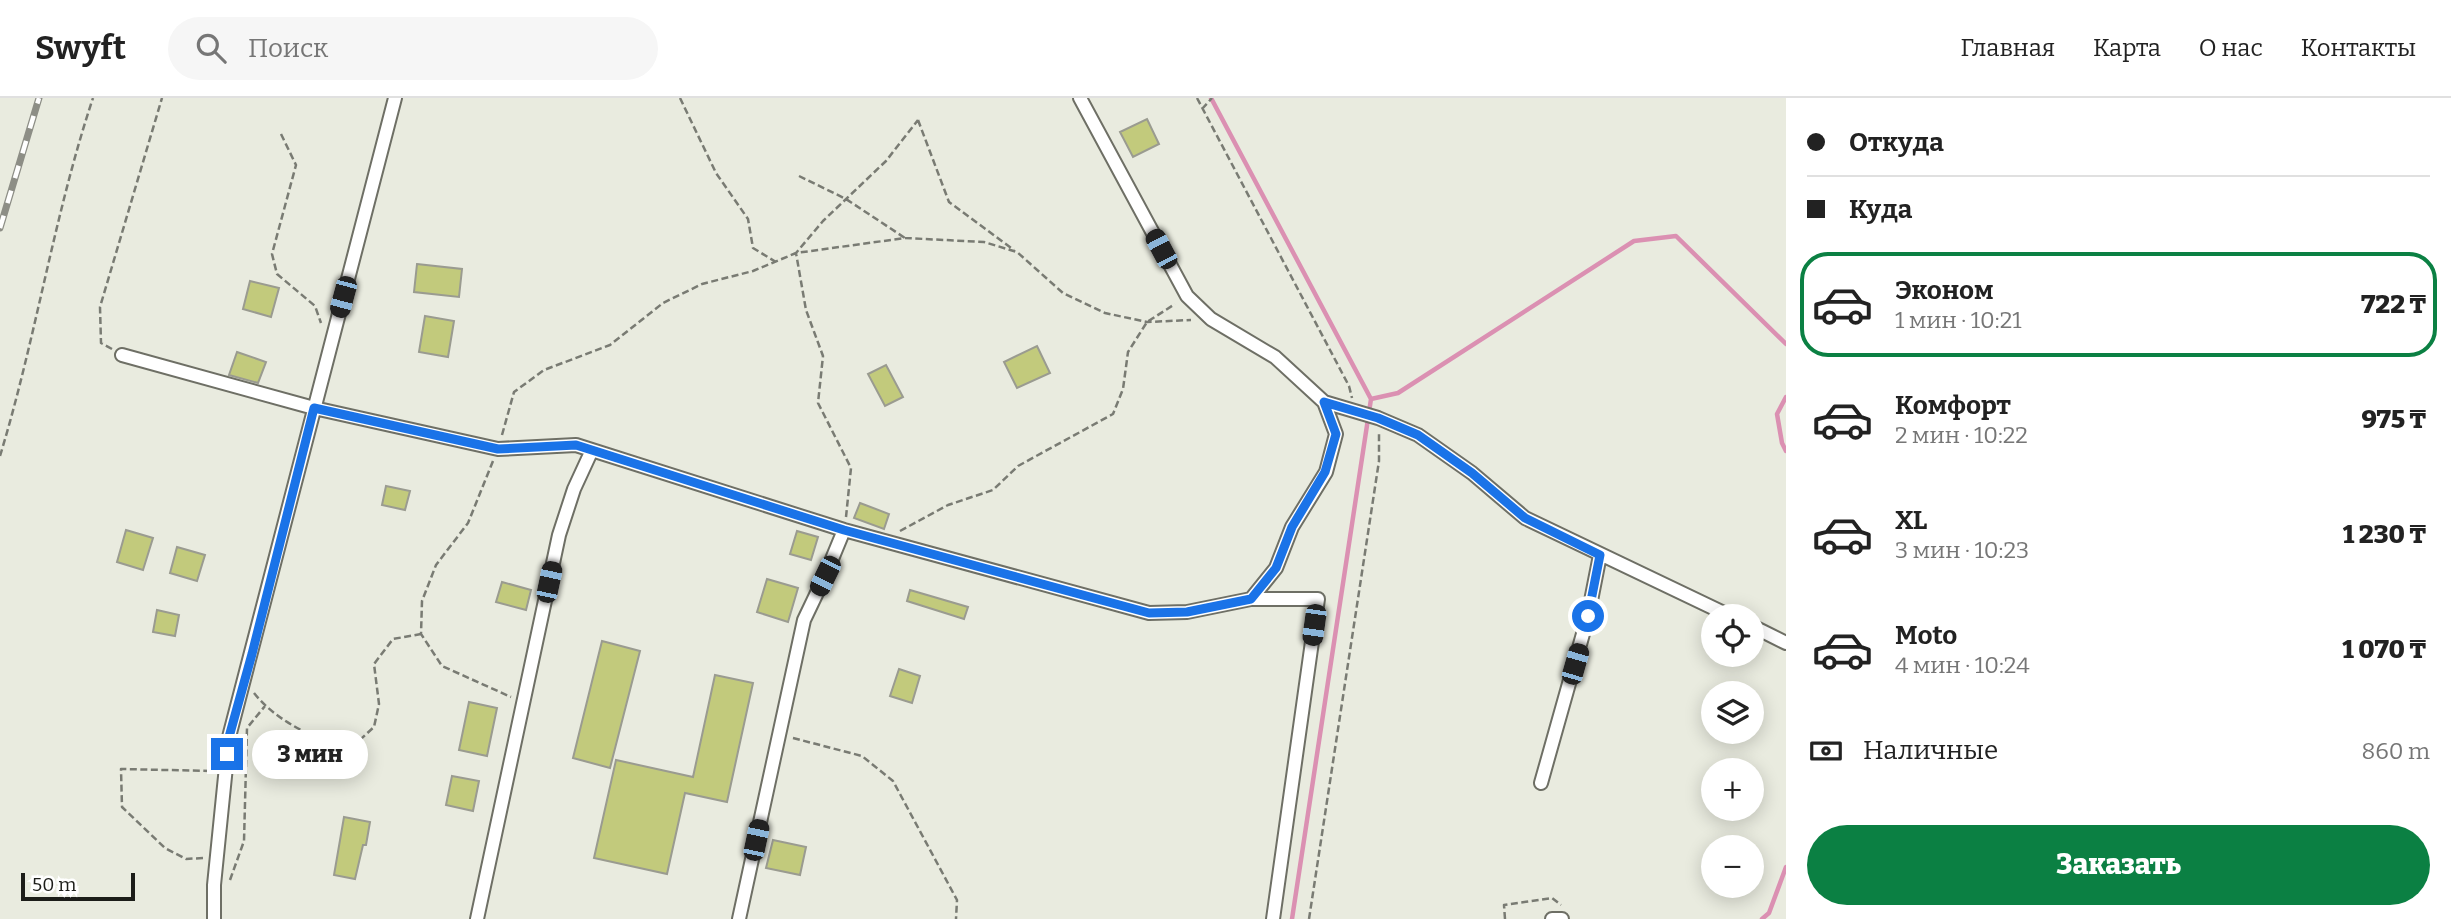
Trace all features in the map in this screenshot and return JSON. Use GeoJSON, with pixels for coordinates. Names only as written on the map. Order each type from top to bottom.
{"type":"FeatureCollection","features":[{"type":"Feature","properties":{"kind":"street"},"geometry":{"type":"LineString","coordinates":[[214,919],[217,857],[229,737],[395,98]]}},
{"type":"Feature","properties":{"kind":"street"},"geometry":{"type":"LineString","coordinates":[[1080,98],[1187,296],[1211,319],[1275,357],[1324,402],[1378,418],[1418,435],[1472,473],[1525,518],[1704,604]]}},
{"type":"Feature","properties":{"kind":"street"},"geometry":{"type":"LineString","coordinates":[[122,355],[314,408],[498,449],[576,445],[844,530],[1149,613],[1187,612],[1251,599],[1318,599],[1273,919]]}},
{"type":"Feature","properties":{"kind":"street"},"geometry":{"type":"LineString","coordinates":[[1251,599],[1276,568],[1292,527],[1325,472],[1336,434],[1324,402]]}},
{"type":"Feature","properties":{"kind":"street"},"geometry":{"type":"LineString","coordinates":[[477,919],[559,535],[574,489],[592,450]]}},
{"type":"Feature","properties":{"kind":"street"},"geometry":{"type":"LineString","coordinates":[[739,919],[804,620],[844,530]]}},
{"type":"Feature","properties":{"kind":"street"},"geometry":{"type":"LineString","coordinates":[[1541,783],[1588,616],[1600,555]]}},
{"type":"Feature","properties":{"kind":"street"},"geometry":{"type":"LineString","coordinates":[[1764,632],[1786,643]]}},
{"type":"Feature","properties":{"kind":"street"},"geometry":{"type":"LineString","coordinates":[[1552,919],[1562,919]]}},
{"type":"Feature","properties":{"kind":"path"},"geometry":{"type":"LineString","coordinates":[[0,456],[20,390],[75,151],[93,98]]}},
{"type":"Feature","properties":{"kind":"path"},"geometry":{"type":"LineString","coordinates":[[122,355],[102,343],[100,307],[162,98]]}},
{"type":"Feature","properties":{"kind":"path"},"geometry":{"type":"LineString","coordinates":[[680,98],[716,173],[748,219],[753,248],[776,262]]}},
{"type":"Feature","properties":{"kind":"path"},"geometry":{"type":"LineString","coordinates":[[1197,98],[1349,386],[1354,411]]}},
{"type":"Feature","properties":{"kind":"path"},"geometry":{"type":"LineString","coordinates":[[1202,109],[1212,98]]}},
{"type":"Feature","properties":{"kind":"path"},"geometry":{"type":"LineString","coordinates":[[796,253],[846,199],[886,162],[918,120],[949,202],[1017,252],[1063,293],[1105,313],[1147,322],[1211,319]]}},
{"type":"Feature","properties":{"kind":"path"},"geometry":{"type":"LineString","coordinates":[[281,134],[296,165],[272,254],[277,274],[315,306],[330,346]]}},
{"type":"Feature","properties":{"kind":"path"},"geometry":{"type":"LineString","coordinates":[[799,176],[846,199],[905,239]]}},
{"type":"Feature","properties":{"kind":"path"},"geometry":{"type":"LineString","coordinates":[[523,702],[442,666],[421,634],[422,601],[436,565],[468,523],[498,449],[514,392],[544,370],[610,345],[663,303],[692,289],[796,253],[905,239],[984,242],[1017,252]]}},
{"type":"Feature","properties":{"kind":"path"},"geometry":{"type":"LineString","coordinates":[[796,253],[806,310],[822,356],[818,403],[851,468],[844,530]]}},
{"type":"Feature","properties":{"kind":"path"},"geometry":{"type":"LineString","coordinates":[[883,541],[948,505],[993,490],[1018,466],[1113,414],[1123,389],[1128,352],[1147,322],[1187,296]]}},
{"type":"Feature","properties":{"kind":"path"},"geometry":{"type":"LineString","coordinates":[[1309,919],[1379,461],[1378,418]]}},
{"type":"Feature","properties":{"kind":"path"},"geometry":{"type":"LineString","coordinates":[[244,681],[265,706],[319,740],[350,749],[374,727],[379,704],[374,664],[393,639],[421,634]]}},
{"type":"Feature","properties":{"kind":"path"},"geometry":{"type":"LineString","coordinates":[[230,880],[244,841],[247,728],[265,706]]}},
{"type":"Feature","properties":{"kind":"path"},"geometry":{"type":"LineString","coordinates":[[779,734],[862,756],[893,780],[957,900],[956,919]]}},
{"type":"Feature","properties":{"kind":"path"},"geometry":{"type":"LineString","coordinates":[[217,857],[186,859],[165,848],[122,807],[121,769],[225,771]]}},
{"type":"Feature","properties":{"kind":"path"},"geometry":{"type":"LineString","coordinates":[[1505,919],[1504,905],[1552,898],[1562,905]]}},
{"type":"Feature","properties":{"kind":"building"},"geometry":{"type":"Polygon","coordinates":[[[1147,119],[1159,144],[1133,157],[1120,132],[1147,119]]]}},
{"type":"Feature","properties":{"kind":"building"},"geometry":{"type":"Polygon","coordinates":[[[417,264],[462,269],[459,297],[414,292],[417,264]]]}},
{"type":"Feature","properties":{"kind":"building"},"geometry":{"type":"Polygon","coordinates":[[[250,281],[279,288],[271,317],[243,309],[250,281]]]}},
{"type":"Feature","properties":{"kind":"building"},"geometry":{"type":"Polygon","coordinates":[[[425,316],[454,321],[448,357],[419,352],[425,316]]]}},
{"type":"Feature","properties":{"kind":"building"},"geometry":{"type":"Polygon","coordinates":[[[1037,346],[1050,373],[1017,388],[1004,362],[1037,346]]]}},
{"type":"Feature","properties":{"kind":"building"},"geometry":{"type":"Polygon","coordinates":[[[237,352],[266,362],[258,383],[229,375],[237,352]]]}},
{"type":"Feature","properties":{"kind":"building"},"geometry":{"type":"Polygon","coordinates":[[[886,365],[903,397],[885,406],[868,374],[886,365]]]}},
{"type":"Feature","properties":{"kind":"building"},"geometry":{"type":"Polygon","coordinates":[[[386,486],[410,491],[405,510],[382,505],[386,486]]]}},
{"type":"Feature","properties":{"kind":"building"},"geometry":{"type":"Polygon","coordinates":[[[860,503],[889,514],[884,529],[854,518],[860,503]]]}},
{"type":"Feature","properties":{"kind":"building"},"geometry":{"type":"Polygon","coordinates":[[[126,530],[153,538],[143,570],[117,562],[126,530]]]}},
{"type":"Feature","properties":{"kind":"building"},"geometry":{"type":"Polygon","coordinates":[[[797,531],[818,537],[811,560],[790,554],[797,531]]]}},
{"type":"Feature","properties":{"kind":"building"},"geometry":{"type":"Polygon","coordinates":[[[177,547],[205,555],[197,581],[170,573],[177,547]]]}},
{"type":"Feature","properties":{"kind":"building"},"geometry":{"type":"Polygon","coordinates":[[[767,579],[798,588],[788,622],[757,612],[767,579]]]}},
{"type":"Feature","properties":{"kind":"building"},"geometry":{"type":"Polygon","coordinates":[[[502,582],[531,590],[526,610],[496,602],[502,582]]]}},
{"type":"Feature","properties":{"kind":"building"},"geometry":{"type":"Polygon","coordinates":[[[910,590],[968,607],[964,619],[907,601],[910,590]]]}},
{"type":"Feature","properties":{"kind":"building"},"geometry":{"type":"Polygon","coordinates":[[[157,610],[179,615],[175,636],[153,632],[157,610]]]}},
{"type":"Feature","properties":{"kind":"building"},"geometry":{"type":"Polygon","coordinates":[[[602,641],[640,651],[610,768],[573,758],[602,641]]]}},
{"type":"Feature","properties":{"kind":"building"},"geometry":{"type":"Polygon","coordinates":[[[899,669],[920,676],[912,703],[890,696],[899,669]]]}},
{"type":"Feature","properties":{"kind":"building"},"geometry":{"type":"Polygon","coordinates":[[[715,675],[753,683],[727,802],[685,793],[667,874],[594,858],[616,760],[693,777],[715,675]]]}},
{"type":"Feature","properties":{"kind":"building"},"geometry":{"type":"Polygon","coordinates":[[[469,702],[497,708],[487,756],[459,750],[469,702]]]}},
{"type":"Feature","properties":{"kind":"building"},"geometry":{"type":"Polygon","coordinates":[[[452,776],[479,781],[473,811],[446,805],[452,776]]]}},
{"type":"Feature","properties":{"kind":"building"},"geometry":{"type":"Polygon","coordinates":[[[344,817],[370,822],[355,879],[334,875],[344,817]]]}},
{"type":"Feature","properties":{"kind":"building"},"geometry":{"type":"Polygon","coordinates":[[[773,840],[806,847],[800,875],[766,868],[773,840]]]}},
{"type":"Feature","properties":{"kind":"waterway"},"geometry":{"type":"LineString","coordinates":[[1211,98],[1371,399],[1292,919]]}},
{"type":"Feature","properties":{"kind":"waterway"},"geometry":{"type":"LineString","coordinates":[[1371,399],[1398,393],[1634,241],[1676,236],[1786,344]]}},
{"type":"Feature","properties":{"kind":"waterway"},"geometry":{"type":"LineString","coordinates":[[1786,397],[1777,414],[1786,451]]}},
{"type":"Feature","properties":{"kind":"waterway"},"geometry":{"type":"LineString","coordinates":[[1762,919],[1769,913],[1786,867]]}},
{"type":"Feature","properties":{"kind":"railway"},"geometry":{"type":"LineString","coordinates":[[0,228],[39,98]]}},
{"type":"Feature","properties":{"kind":"route"},"geometry":{"type":"LineString","coordinates":[[227,754],[229,737],[314,408],[498,449],[576,445],[844,530],[1149,613],[1187,612],[1251,599],[1276,568],[1292,527],[1325,472],[1336,434],[1324,402],[1378,418],[1418,435],[1472,473],[1525,518],[1600,555],[1588,616]]}}]}
